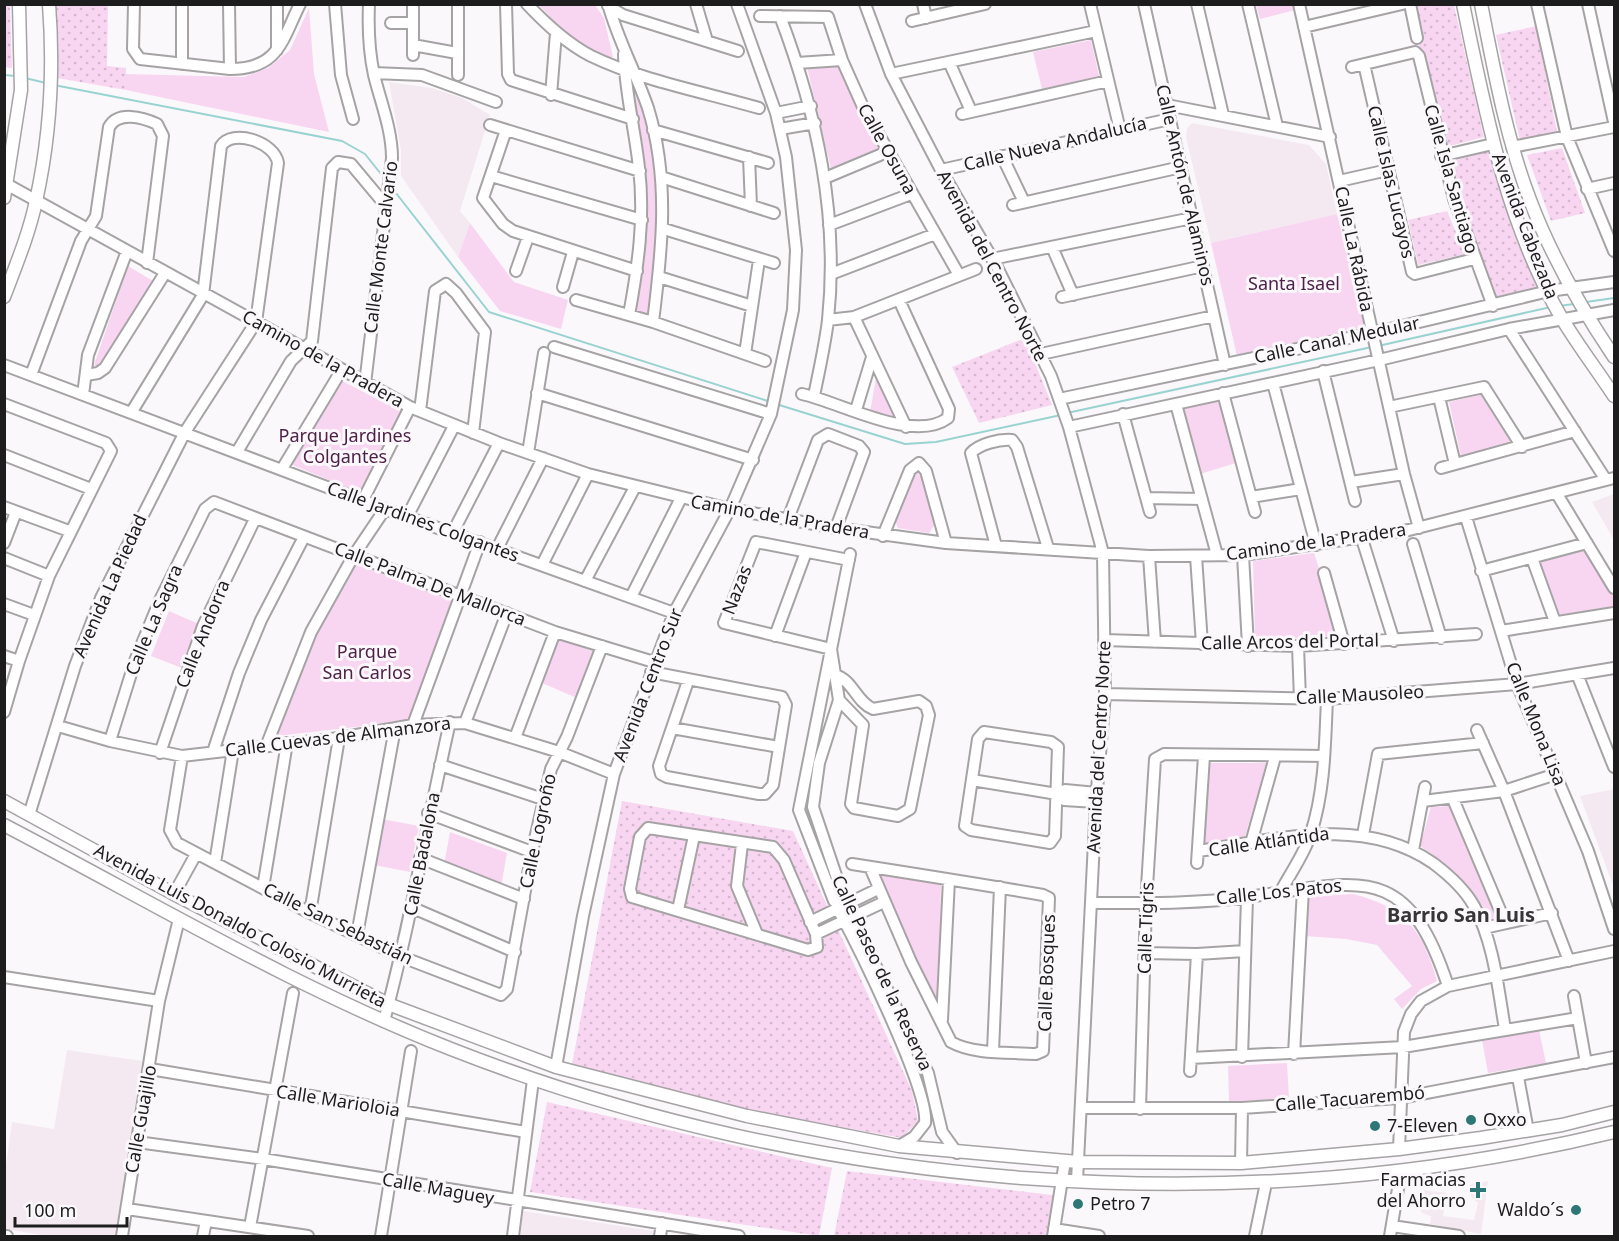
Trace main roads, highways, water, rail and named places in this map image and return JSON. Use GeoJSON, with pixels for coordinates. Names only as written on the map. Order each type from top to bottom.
{"type":"FeatureCollection","features":[{"type":"Feature","properties":{"kind":"main road"},"geometry":{"type":"LineString","coordinates":[[4,198],[8,185],[21,90],[19,4]]}},
{"type":"Feature","properties":{"kind":"main road"},"geometry":{"type":"LineString","coordinates":[[4,297],[27,236],[36,200],[51,96],[49,4]]}},
{"type":"Feature","properties":{"kind":"main road","name":"Avenida Cabezada"},"geometry":{"type":"LineString","coordinates":[[1463,4],[1493,144],[1507,190],[1560,315],[1614,396]]}},
{"type":"Feature","properties":{"kind":"main road","name":"Avenida Cabezada"},"geometry":{"type":"LineString","coordinates":[[1481,4],[1512,147],[1530,201],[1583,312],[1614,357]]}},
{"type":"Feature","properties":{"kind":"main road","name":"Avenida Luis Donaldo Colosio Murrieta"},"geometry":{"type":"LineString","coordinates":[[4,801],[174,894],[388,1004],[556,1067],[747,1116],[899,1146],[957,1154],[1078,1162],[1241,1163],[1399,1149],[1528,1131],[1614,1112]]}},
{"type":"Feature","properties":{"kind":"main road","name":"Avenida Luis Donaldo Colosio Murrieta"},"geometry":{"type":"LineString","coordinates":[[4,825],[297,980],[384,1021],[533,1080],[742,1135],[841,1155],[893,1164],[1063,1181],[1266,1183],[1401,1171],[1553,1146],[1614,1132]]}},
{"type":"Feature","properties":{"kind":"waterway"},"geometry":{"type":"LineString","coordinates":[[4,75],[16,76]]}},
{"type":"Feature","properties":{"kind":"waterway"},"geometry":{"type":"LineString","coordinates":[[25,78],[46,83]]}},
{"type":"Feature","properties":{"kind":"waterway"},"geometry":{"type":"LineString","coordinates":[[54,85],[342,141],[365,154],[385,179]]}},
{"type":"Feature","properties":{"kind":"waterway"},"geometry":{"type":"LineString","coordinates":[[392,188],[489,312],[771,402]]}},
{"type":"Feature","properties":{"kind":"waterway"},"geometry":{"type":"LineString","coordinates":[[1586,302],[1614,298]]}},
{"type":"Feature","properties":{"kind":"waterway"},"geometry":{"type":"LineString","coordinates":[[1559,306],[1574,304]]}},
{"type":"Feature","properties":{"kind":"waterway"},"geometry":{"type":"LineString","coordinates":[[1378,346],[1551,307]]}},
{"type":"Feature","properties":{"kind":"waterway"},"geometry":{"type":"LineString","coordinates":[[1067,413],[1372,347]]}},
{"type":"Feature","properties":{"kind":"waterway"},"geometry":{"type":"LineString","coordinates":[[776,404],[905,444],[936,442],[1061,415]]}},
{"type":"Feature","properties":{"kind":"place","name":"Oxxo"},"geometry":{"type":"Point","coordinates":[1471,1120]}},
{"type":"Feature","properties":{"kind":"place","name":"7-Eleven"},"geometry":{"type":"Point","coordinates":[1375,1126]}},
{"type":"Feature","properties":{"kind":"place","name":"Farmacias del Ahorro"},"geometry":{"type":"Point","coordinates":[1478,1190]}},
{"type":"Feature","properties":{"kind":"place","name":"Petro 7"},"geometry":{"type":"Point","coordinates":[1078,1204]}},
{"type":"Feature","properties":{"kind":"place","name":"Waldo´s"},"geometry":{"type":"Point","coordinates":[1576,1210]}},
{"type":"Feature","properties":{"kind":"district","name":"Barrio San Luis"},"geometry":{"type":"Point","coordinates":[1461,915]}},
{"type":"Feature","properties":{"kind":"park label","name":"Santa Isael"},"geometry":{"type":"Point","coordinates":[1294,284]}},
{"type":"Feature","properties":{"kind":"park label","name":"Parque Jardines Colgantes"},"geometry":{"type":"Point","coordinates":[345,446]}},
{"type":"Feature","properties":{"kind":"park label","name":"Parque San Carlos"},"geometry":{"type":"Point","coordinates":[367,662]}}]}
